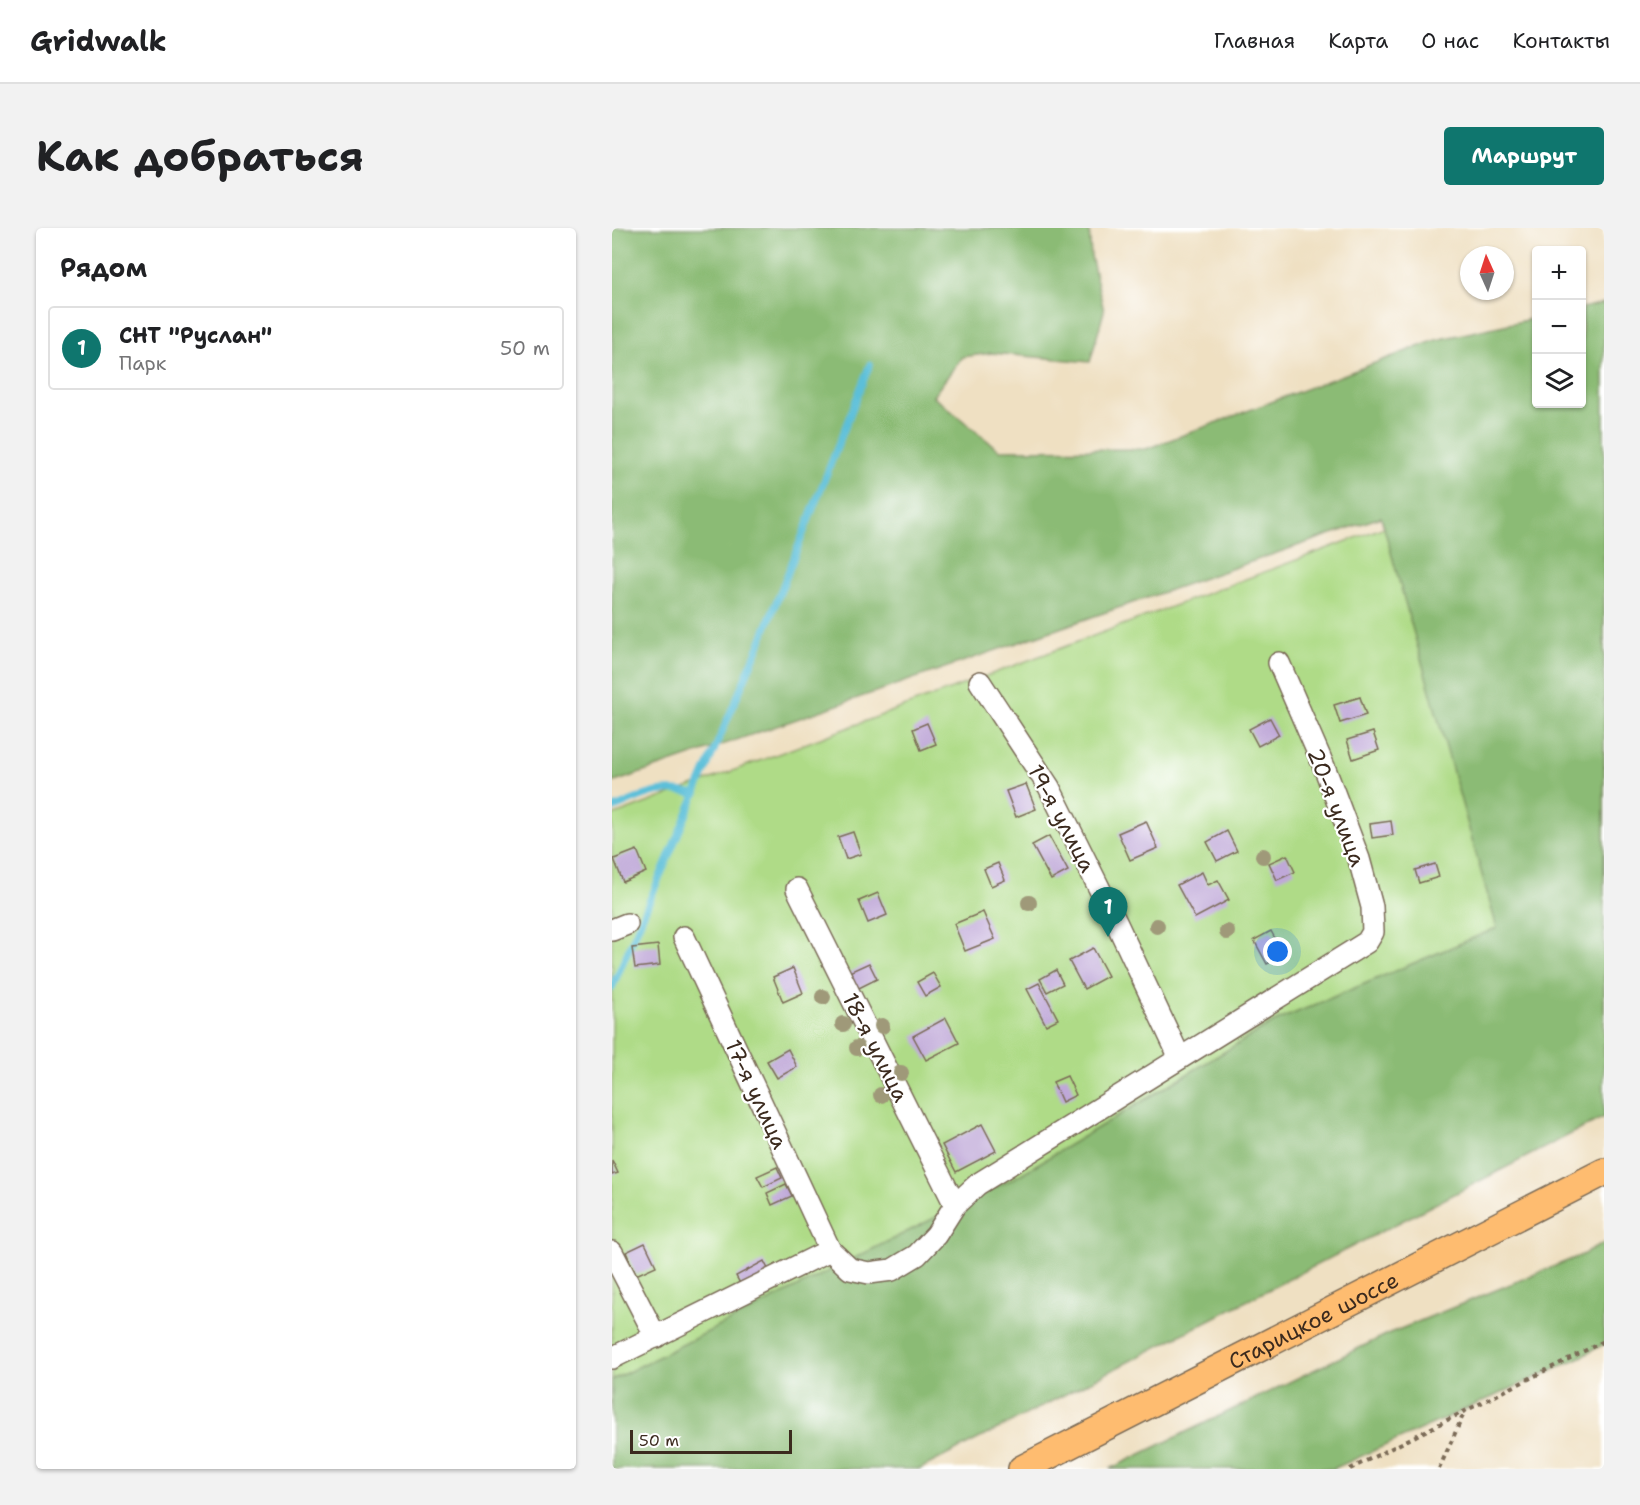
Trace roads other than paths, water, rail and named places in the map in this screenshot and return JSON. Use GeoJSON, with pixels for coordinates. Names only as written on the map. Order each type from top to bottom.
{"type":"FeatureCollection","features":[{"type":"Feature","properties":{"kind":"main road","name":"Старицкое шоссе"},"geometry":{"type":"LineString","coordinates":[[1022,1469],[1604,1172]]}},
{"type":"Feature","properties":{"kind":"street","name":"20-я улица"},"geometry":{"type":"LineString","coordinates":[[1180,1058],[1357,950],[1367,942],[1373,932],[1372,907],[1359,859],[1325,769],[1279,663]]}},
{"type":"Feature","properties":{"kind":"street","name":"19-я улица"},"geometry":{"type":"LineString","coordinates":[[980,682],[1049,787],[1180,1058]]}},
{"type":"Feature","properties":{"kind":"street","name":"18-я улица"},"geometry":{"type":"LineString","coordinates":[[797,890],[955,1205]]}},
{"type":"Feature","properties":{"kind":"street","name":"17-я улица"},"geometry":{"type":"LineString","coordinates":[[684,937],[830,1250]]}},
{"type":"Feature","properties":{"kind":"street"},"geometry":{"type":"LineString","coordinates":[[612,1359],[830,1250],[850,1269],[869,1273],[891,1270],[917,1255],[936,1235],[955,1205],[978,1184],[1180,1058]]}},
{"type":"Feature","properties":{"kind":"street"},"geometry":{"type":"LineString","coordinates":[[612,1252],[656,1337]]}},
{"type":"Feature","properties":{"kind":"waterway"},"geometry":{"type":"LineString","coordinates":[[612,988],[759,646],[870,364]]}},
{"type":"Feature","properties":{"kind":"waterway"},"geometry":{"type":"LineString","coordinates":[[612,809],[662,791],[683,791],[696,794]]}},
{"type":"Feature","properties":{"kind":"place","name":"СНТ \"Руслан\""},"geometry":{"type":"Point","coordinates":[1108,937]}}]}
